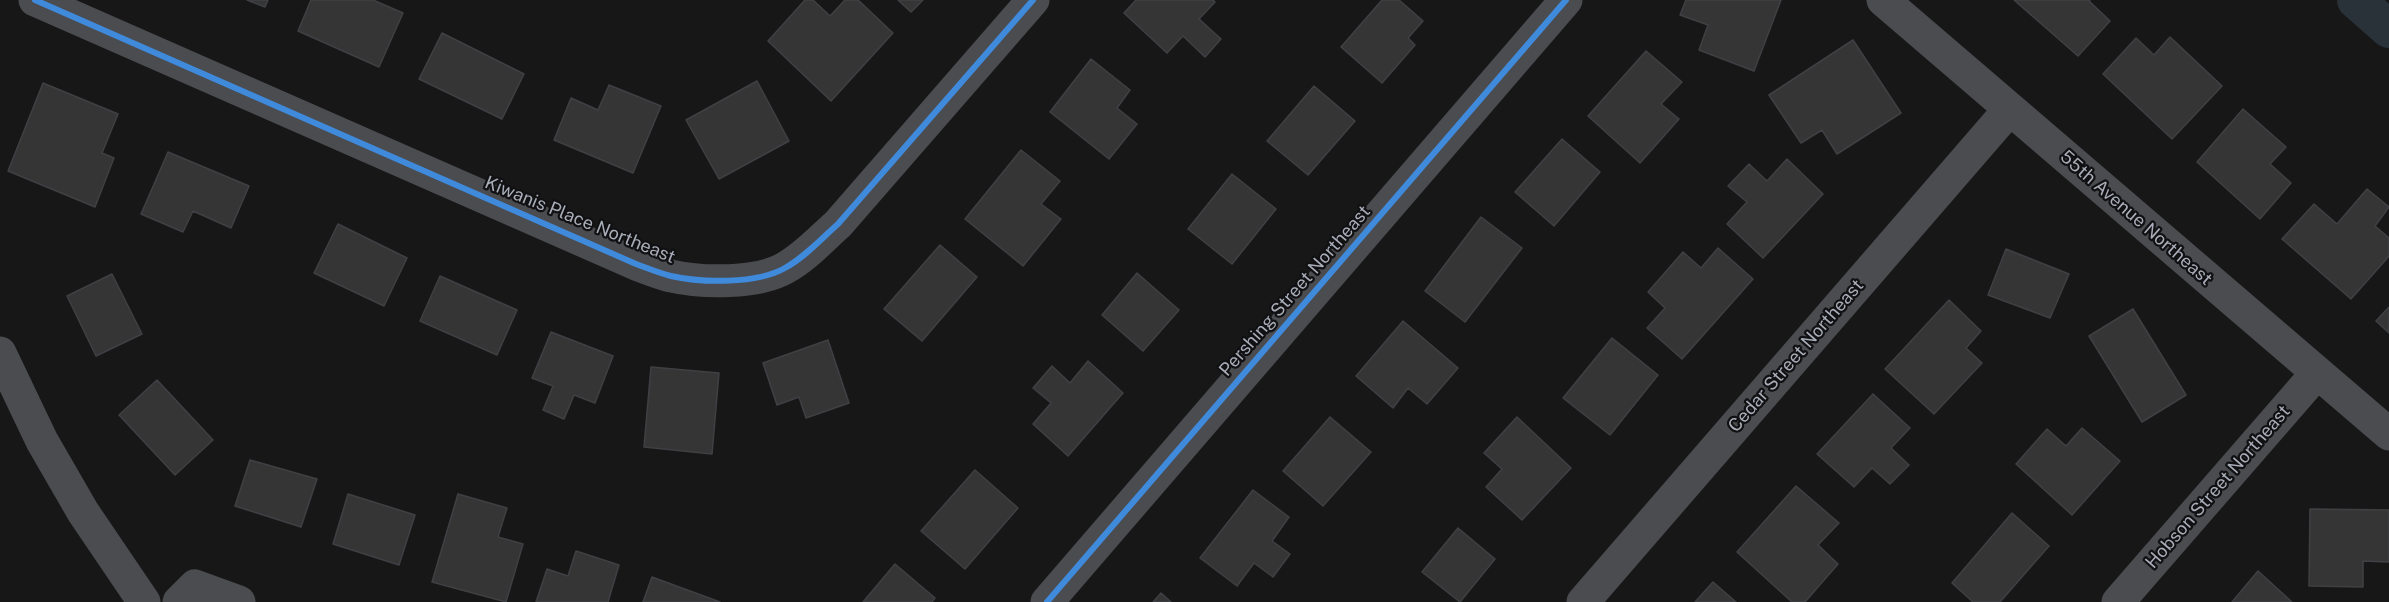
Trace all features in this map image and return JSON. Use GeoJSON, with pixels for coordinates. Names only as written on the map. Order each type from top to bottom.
{"type":"FeatureCollection","features":[{"type":"Feature","properties":{"kind":"street","name":"Kiwanis Place Northeast"},"geometry":{"type":"LineString","coordinates":[[35,0],[636,264],[671,276],[700,280],[755,279],[784,269],[810,250],[838,224],[1033,0]]}},
{"type":"Feature","properties":{"kind":"street","name":"Pershing Street Northeast"},"geometry":{"type":"LineString","coordinates":[[1047,602],[1566,0]]}},
{"type":"Feature","properties":{"kind":"street","name":"55th Avenue Northeast"},"geometry":{"type":"LineString","coordinates":[[1883,0],[2389,434]]}},
{"type":"Feature","properties":{"kind":"street","name":"Cedar Street Northeast"},"geometry":{"type":"LineString","coordinates":[[1583,602],[2009,110]]}},
{"type":"Feature","properties":{"kind":"street"},"geometry":{"type":"LineString","coordinates":[[0,353],[42,441],[71,492],[144,602]]}},
{"type":"Feature","properties":{"kind":"street","name":"Hobson Street Northeast"},"geometry":{"type":"LineString","coordinates":[[2118,602],[2317,373]]}},
{"type":"Feature","properties":{"kind":"street"},"geometry":{"type":"LineString","coordinates":[[179,602],[195,586],[239,602]]}},
{"type":"Feature","properties":{"kind":"building"},"geometry":{"type":"Polygon","coordinates":[[[247,0],[268,0],[265,7],[247,0]]]}},
{"type":"Feature","properties":{"kind":"building"},"geometry":{"type":"Polygon","coordinates":[[[311,0],[373,0],[403,13],[379,67],[298,31],[311,0]]]}},
{"type":"Feature","properties":{"kind":"building"},"geometry":{"type":"Polygon","coordinates":[[[805,0],[813,0],[830,16],[845,0],[858,0],[893,33],[831,101],[768,41],[805,0]]]}},
{"type":"Feature","properties":{"kind":"building"},"geometry":{"type":"Polygon","coordinates":[[[898,0],[923,0],[911,12],[898,0]]]}},
{"type":"Feature","properties":{"kind":"building"},"geometry":{"type":"Polygon","coordinates":[[[1136,0],[1213,0],[1215,2],[1199,19],[1221,39],[1205,57],[1183,36],[1167,53],[1124,13],[1136,0]]]}},
{"type":"Feature","properties":{"kind":"building"},"geometry":{"type":"Polygon","coordinates":[[[1382,0],[1399,0],[1423,21],[1408,38],[1415,45],[1382,83],[1341,47],[1382,0]]]}},
{"type":"Feature","properties":{"kind":"building"},"geometry":{"type":"Polygon","coordinates":[[[1686,0],[1781,0],[1754,71],[1699,50],[1708,25],[1680,15],[1686,0]]]}},
{"type":"Feature","properties":{"kind":"building"},"geometry":{"type":"Polygon","coordinates":[[[2014,0],[2090,0],[2110,21],[2078,56],[2014,0]]]}},
{"type":"Feature","properties":{"kind":"building"},"geometry":{"type":"Polygon","coordinates":[[[442,33],[524,74],[502,119],[419,79],[442,33]]]}},
{"type":"Feature","properties":{"kind":"building"},"geometry":{"type":"Polygon","coordinates":[[[2170,37],[2222,86],[2172,139],[2103,74],[2136,38],[2154,55],[2170,37]]]}},
{"type":"Feature","properties":{"kind":"building"},"geometry":{"type":"Polygon","coordinates":[[[1853,40],[1901,113],[1837,154],[1822,130],[1801,143],[1769,95],[1853,40]]]}},
{"type":"Feature","properties":{"kind":"building"},"geometry":{"type":"Polygon","coordinates":[[[1646,51],[1682,82],[1661,104],[1679,119],[1640,163],[1588,116],[1646,51]]]}},
{"type":"Feature","properties":{"kind":"building"},"geometry":{"type":"Polygon","coordinates":[[[1091,59],[1130,90],[1117,108],[1137,124],[1109,159],[1050,112],[1091,59]]]}},
{"type":"Feature","properties":{"kind":"building"},"geometry":{"type":"Polygon","coordinates":[[[757,81],[789,141],[719,179],[686,120],[757,81]]]}},
{"type":"Feature","properties":{"kind":"building"},"geometry":{"type":"Polygon","coordinates":[[[43,83],[118,114],[102,153],[114,158],[95,207],[8,171],[43,83]]]}},
{"type":"Feature","properties":{"kind":"building"},"geometry":{"type":"Polygon","coordinates":[[[609,85],[661,106],[633,173],[554,140],[571,98],[598,110],[609,85]]]}},
{"type":"Feature","properties":{"kind":"building"},"geometry":{"type":"Polygon","coordinates":[[[1314,86],[1355,121],[1308,175],[1267,141],[1314,86]]]}},
{"type":"Feature","properties":{"kind":"building"},"geometry":{"type":"Polygon","coordinates":[[[2243,109],[2286,147],[2270,164],[2291,183],[2260,219],[2197,162],[2243,109]]]}},
{"type":"Feature","properties":{"kind":"building"},"geometry":{"type":"Polygon","coordinates":[[[1562,139],[1600,172],[1554,226],[1515,192],[1562,139]]]}},
{"type":"Feature","properties":{"kind":"building"},"geometry":{"type":"Polygon","coordinates":[[[1021,150],[1060,181],[1041,204],[1061,219],[1023,266],[965,219],[1021,150]]]}},
{"type":"Feature","properties":{"kind":"building"},"geometry":{"type":"Polygon","coordinates":[[[168,152],[249,186],[231,228],[193,211],[183,232],[141,214],[168,152]]]}},
{"type":"Feature","properties":{"kind":"building"},"geometry":{"type":"Polygon","coordinates":[[[1787,159],[1823,194],[1763,258],[1727,224],[1747,202],[1728,186],[1749,164],[1767,181],[1787,159]]]}},
{"type":"Feature","properties":{"kind":"building"},"geometry":{"type":"Polygon","coordinates":[[[1232,174],[1276,209],[1232,264],[1188,229],[1232,174]]]}},
{"type":"Feature","properties":{"kind":"building"},"geometry":{"type":"Polygon","coordinates":[[[2367,189],[2389,207],[2375,226],[2389,238],[2389,256],[2351,299],[2282,239],[2314,204],[2337,224],[2367,189]]]}},
{"type":"Feature","properties":{"kind":"building"},"geometry":{"type":"Polygon","coordinates":[[[1481,217],[1522,248],[1465,322],[1425,291],[1481,217]]]}},
{"type":"Feature","properties":{"kind":"building"},"geometry":{"type":"Polygon","coordinates":[[[338,224],[407,258],[384,306],[314,273],[338,224]]]}},
{"type":"Feature","properties":{"kind":"building"},"geometry":{"type":"Polygon","coordinates":[[[940,245],[977,277],[922,341],[884,309],[940,245]]]}},
{"type":"Feature","properties":{"kind":"building"},"geometry":{"type":"Polygon","coordinates":[[[1718,248],[1753,279],[1682,359],[1647,328],[1665,308],[1648,292],[1683,252],[1701,268],[1718,248]]]}},
{"type":"Feature","properties":{"kind":"building"},"geometry":{"type":"Polygon","coordinates":[[[2006,249],[2069,274],[2050,318],[1988,295],[2006,249]]]}},
{"type":"Feature","properties":{"kind":"building"},"geometry":{"type":"Polygon","coordinates":[[[1137,273],[1179,310],[1143,351],[1102,315],[1137,273]]]}},
{"type":"Feature","properties":{"kind":"building"},"geometry":{"type":"Polygon","coordinates":[[[112,274],[142,334],[96,356],[67,296],[112,274]]]}},
{"type":"Feature","properties":{"kind":"building"},"geometry":{"type":"Polygon","coordinates":[[[440,276],[517,310],[497,355],[420,321],[440,276]]]}},
{"type":"Feature","properties":{"kind":"building"},"geometry":{"type":"Polygon","coordinates":[[[1949,300],[1981,331],[1966,348],[1982,363],[1934,414],[1885,369],[1949,300]]]}},
{"type":"Feature","properties":{"kind":"building"},"geometry":{"type":"Polygon","coordinates":[[[2389,307],[2389,333],[2376,321],[2389,307]]]}},
{"type":"Feature","properties":{"kind":"building"},"geometry":{"type":"Polygon","coordinates":[[[2133,309],[2186,395],[2142,422],[2089,336],[2133,309]]]}},
{"type":"Feature","properties":{"kind":"building"},"geometry":{"type":"Polygon","coordinates":[[[1403,321],[1458,368],[1427,404],[1408,388],[1393,408],[1356,376],[1403,321]]]}},
{"type":"Feature","properties":{"kind":"building"},"geometry":{"type":"Polygon","coordinates":[[[551,332],[613,356],[595,403],[574,395],[564,419],[543,410],[553,386],[532,378],[551,332]]]}},
{"type":"Feature","properties":{"kind":"building"},"geometry":{"type":"Polygon","coordinates":[[[1612,338],[1658,375],[1610,435],[1563,398],[1612,338]]]}},
{"type":"Feature","properties":{"kind":"building"},"geometry":{"type":"Polygon","coordinates":[[[828,340],[849,403],[806,418],[799,397],[777,405],[763,363],[828,340]]]}},
{"type":"Feature","properties":{"kind":"building"},"geometry":{"type":"Polygon","coordinates":[[[1088,361],[1123,393],[1068,456],[1033,424],[1051,403],[1033,388],[1052,366],[1070,383],[1088,361]]]}},
{"type":"Feature","properties":{"kind":"building"},"geometry":{"type":"Polygon","coordinates":[[[651,367],[719,373],[712,454],[644,447],[651,367]]]}},
{"type":"Feature","properties":{"kind":"building"},"geometry":{"type":"Polygon","coordinates":[[[157,380],[213,440],[175,475],[119,415],[157,380]]]}},
{"type":"Feature","properties":{"kind":"building"},"geometry":{"type":"Polygon","coordinates":[[[1873,394],[1910,428],[1891,448],[1909,465],[1890,484],[1872,468],[1854,487],[1817,454],[1873,394]]]}},
{"type":"Feature","properties":{"kind":"building"},"geometry":{"type":"Polygon","coordinates":[[[1330,417],[1371,452],[1323,506],[1283,471],[1330,417]]]}},
{"type":"Feature","properties":{"kind":"building"},"geometry":{"type":"Polygon","coordinates":[[[1517,417],[1571,468],[1522,520],[1486,487],[1502,469],[1484,453],[1517,417]]]}},
{"type":"Feature","properties":{"kind":"building"},"geometry":{"type":"Polygon","coordinates":[[[2082,428],[2120,461],[2072,515],[2016,464],[2047,429],[2066,446],[2082,428]]]}},
{"type":"Feature","properties":{"kind":"building"},"geometry":{"type":"Polygon","coordinates":[[[250,460],[317,479],[301,527],[235,506],[250,460]]]}},
{"type":"Feature","properties":{"kind":"building"},"geometry":{"type":"Polygon","coordinates":[[[975,470],[1018,508],[965,569],[921,531],[975,470]]]}},
{"type":"Feature","properties":{"kind":"building"},"geometry":{"type":"Polygon","coordinates":[[[1796,486],[1839,523],[1818,545],[1838,564],[1805,602],[1792,602],[1737,552],[1796,486]]]}},
{"type":"Feature","properties":{"kind":"building"},"geometry":{"type":"Polygon","coordinates":[[[1253,490],[1289,517],[1272,541],[1290,554],[1273,577],[1254,563],[1237,586],[1200,558],[1253,490]]]}},
{"type":"Feature","properties":{"kind":"building"},"geometry":{"type":"Polygon","coordinates":[[[348,494],[415,515],[399,565],[333,544],[348,494]]]}},
{"type":"Feature","properties":{"kind":"building"},"geometry":{"type":"Polygon","coordinates":[[[458,494],[507,508],[498,537],[523,544],[506,602],[432,582],[458,494]]]}},
{"type":"Feature","properties":{"kind":"building"},"geometry":{"type":"Polygon","coordinates":[[[2310,509],[2389,510],[2389,562],[2363,561],[2363,587],[2309,586],[2310,509]]]}},
{"type":"Feature","properties":{"kind":"building"},"geometry":{"type":"Polygon","coordinates":[[[2012,513],[2049,546],[2000,602],[1973,602],[1952,583],[2012,513]]]}},
{"type":"Feature","properties":{"kind":"building"},"geometry":{"type":"Polygon","coordinates":[[[1458,528],[1495,559],[1460,602],[1422,572],[1458,528]]]}},
{"type":"Feature","properties":{"kind":"building"},"geometry":{"type":"Polygon","coordinates":[[[576,551],[619,565],[608,602],[536,602],[547,569],[568,576],[576,551]]]}},
{"type":"Feature","properties":{"kind":"building"},"geometry":{"type":"Polygon","coordinates":[[[895,564],[935,598],[932,602],[863,602],[895,564]]]}},
{"type":"Feature","properties":{"kind":"building"},"geometry":{"type":"Polygon","coordinates":[[[2258,571],[2292,602],[2232,602],[2258,571]]]}},
{"type":"Feature","properties":{"kind":"building"},"geometry":{"type":"Polygon","coordinates":[[[652,577],[720,602],[643,602],[652,577]]]}},
{"type":"Feature","properties":{"kind":"building"},"geometry":{"type":"Polygon","coordinates":[[[1713,582],[1736,602],[1695,602],[1713,582]]]}},
{"type":"Feature","properties":{"kind":"building"},"geometry":{"type":"Polygon","coordinates":[[[1161,593],[1171,602],[1153,602],[1161,593]]]}},
{"type":"Feature","properties":{"kind":"waterway"},"geometry":{"type":"LineString","coordinates":[[2356,0],[2389,29]]}},
{"type":"Feature","properties":{"kind":"cycle path"},"geometry":{"type":"LineString","coordinates":[[35,0],[636,264],[671,276],[713,281],[745,279],[773,273],[792,264],[813,247],[838,224],[1033,0]]}},
{"type":"Feature","properties":{"kind":"cycle path"},"geometry":{"type":"LineString","coordinates":[[1047,602],[1566,0]]}}]}
